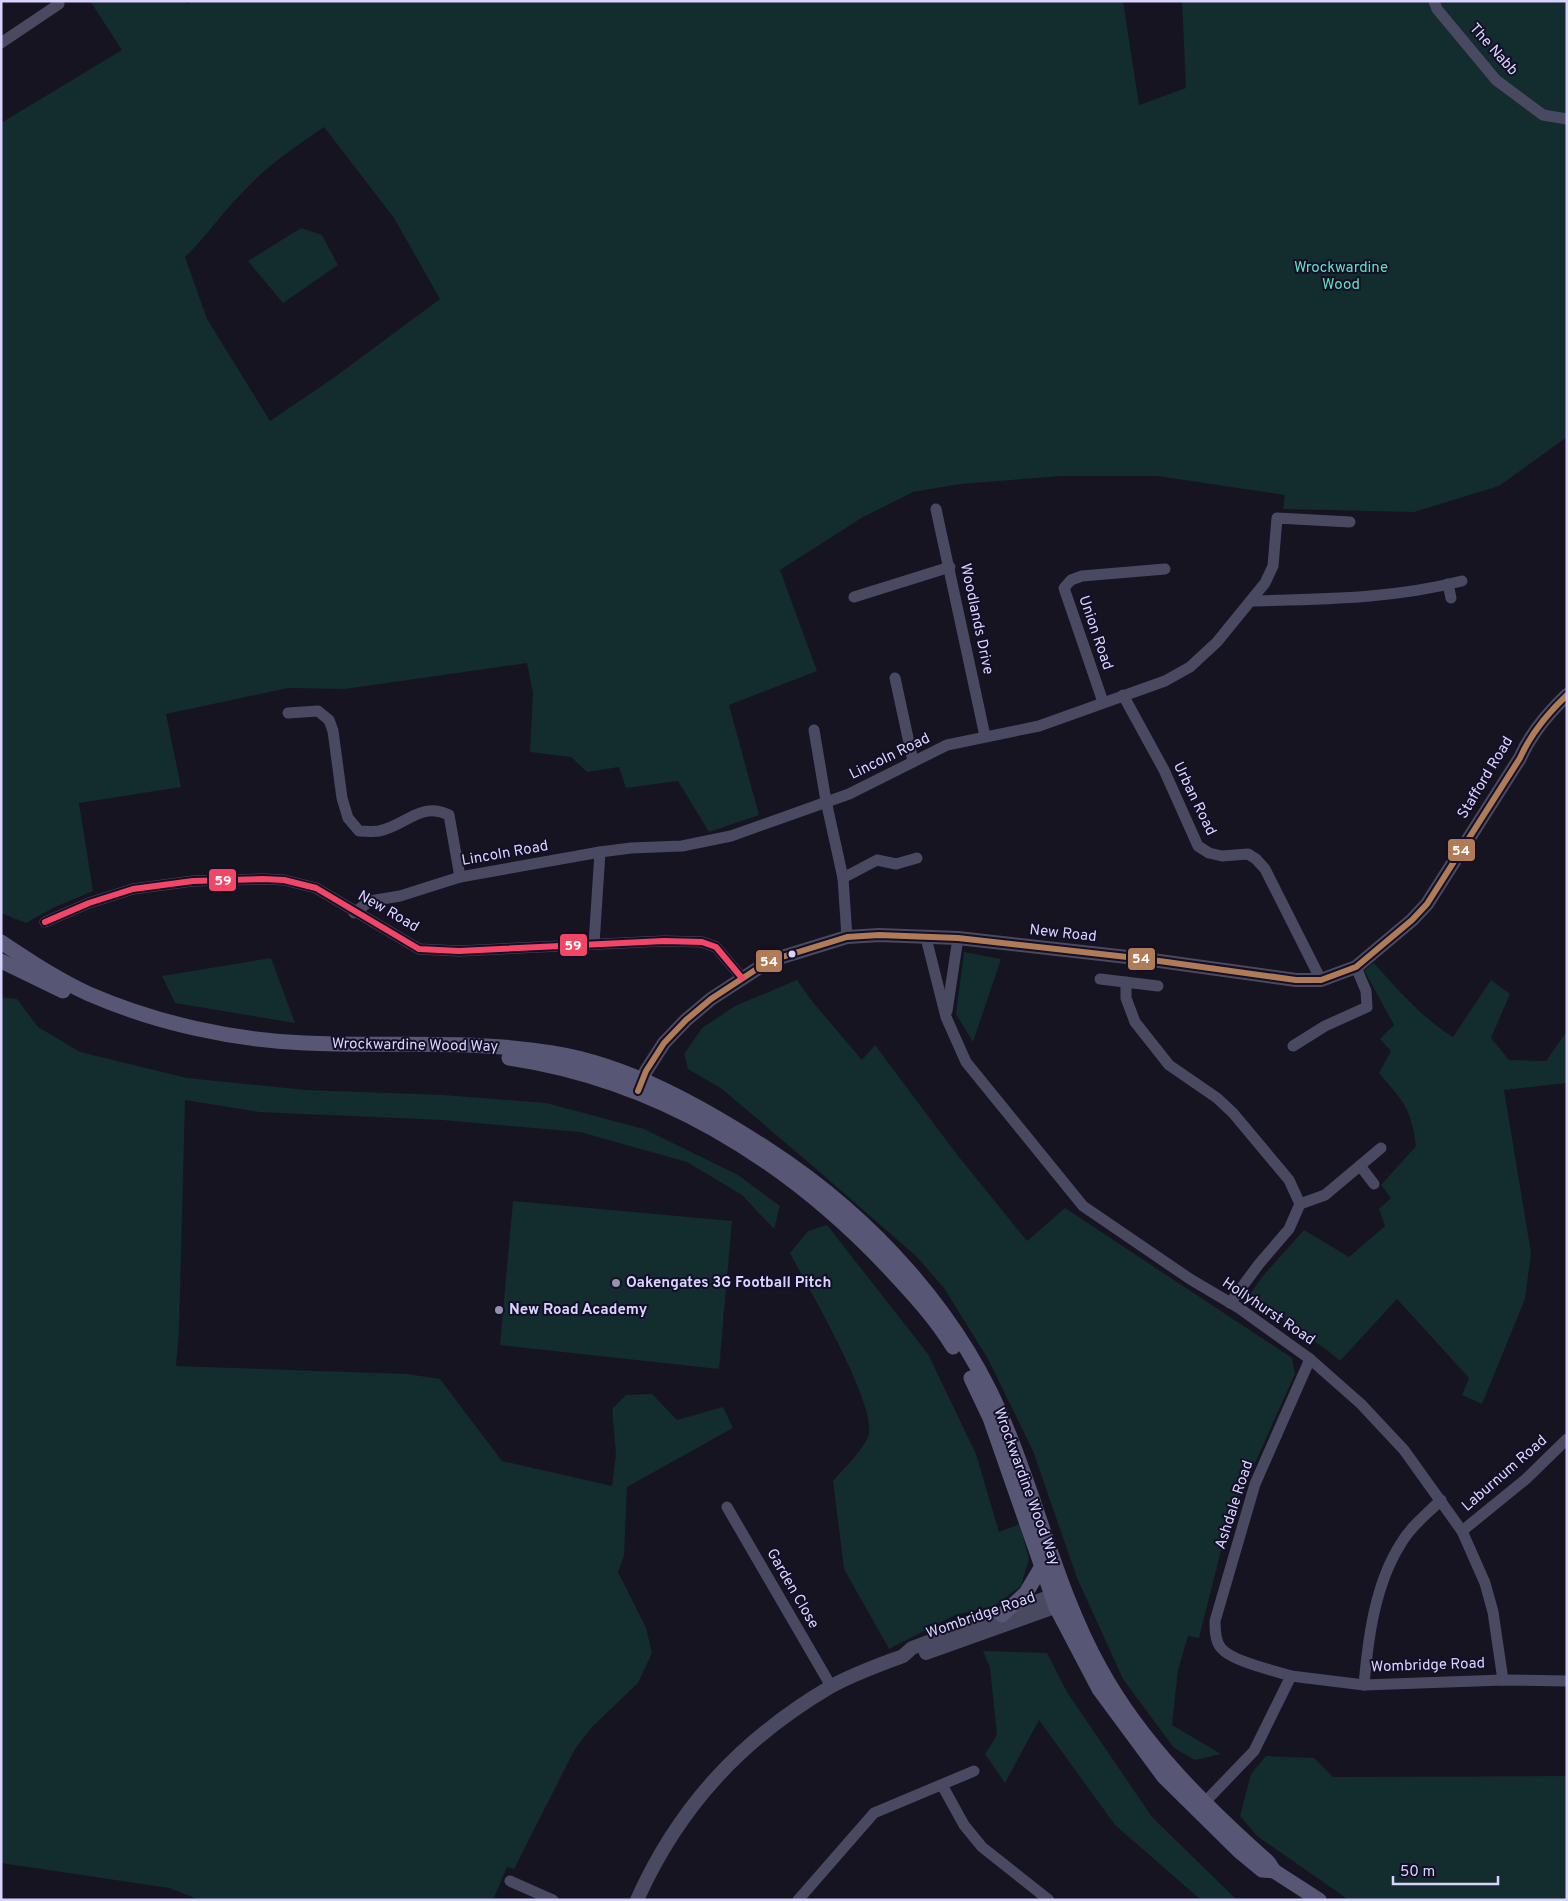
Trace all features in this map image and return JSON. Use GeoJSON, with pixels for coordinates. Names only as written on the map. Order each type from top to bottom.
{"type":"FeatureCollection","features":[{"type":"Feature","properties":{"kind":"main road","name":"Wrockwardine Wood Way"},"geometry":{"type":"LineString","coordinates":[[1,942],[59,979],[87,993],[178,1024],[212,1032],[303,1043],[440,1044],[553,1053],[614,1070],[664,1102],[759,1157],[813,1196],[859,1237],[910,1291],[945,1334],[978,1390],[1042,1566],[1120,1701],[1142,1732],[1205,1802],[1268,1862],[1274,1871],[1319,1900]]}},
{"type":"Feature","properties":{"kind":"main road","name":"Wrockwardine Wood Way"},"geometry":{"type":"LineString","coordinates":[[1,961],[72,995],[132,1019],[213,1041],[256,1048],[335,1052],[447,1053],[506,1058],[551,1065],[640,1086],[704,1111],[770,1151],[820,1187],[873,1234],[933,1300],[973,1360],[1008,1430],[1060,1599],[1083,1662],[1099,1689],[1164,1777],[1239,1852],[1262,1870],[1274,1871]]}},
{"type":"Feature","properties":{"kind":"main road"},"geometry":{"type":"LineString","coordinates":[[1002,1615],[1026,1592],[1042,1566]]}},
{"type":"Feature","properties":{"kind":"street","name":"The Nabb"},"geometry":{"type":"LineString","coordinates":[[1434,1],[1437,9],[1496,80],[1543,115],[1567,119]]}},
{"type":"Feature","properties":{"kind":"street"},"geometry":{"type":"LineString","coordinates":[[1,43],[59,4]]}},
{"type":"Feature","properties":{"kind":"street","name":"Woodlands Drive"},"geometry":{"type":"LineString","coordinates":[[936,509],[985,736]]}},
{"type":"Feature","properties":{"kind":"street","name":"Lincoln Road"},"geometry":{"type":"LineString","coordinates":[[354,912],[370,901],[400,896],[460,877],[600,852],[703,843],[731,836],[869,785],[913,761],[947,746],[985,736],[1039,726],[1166,681],[1190,667],[1217,642],[1266,583],[1273,566],[1277,518],[1350,522]]}},
{"type":"Feature","properties":{"kind":"street"},"geometry":{"type":"LineString","coordinates":[[854,597],[950,567]]}},
{"type":"Feature","properties":{"kind":"street","name":"Union Road"},"geometry":{"type":"LineString","coordinates":[[1103,702],[1064,588],[1071,580],[1082,576],[1165,569]]}},
{"type":"Feature","properties":{"kind":"street"},"geometry":{"type":"LineString","coordinates":[[1251,601],[1374,597],[1462,581]]}},
{"type":"Feature","properties":{"kind":"street"},"geometry":{"type":"LineString","coordinates":[[1448,584],[1451,598]]}},
{"type":"Feature","properties":{"kind":"street"},"geometry":{"type":"LineString","coordinates":[[895,678],[913,761]]}},
{"type":"Feature","properties":{"kind":"street","name":"Urban Road"},"geometry":{"type":"LineString","coordinates":[[1123,695],[1164,770],[1198,846],[1209,853],[1222,856],[1248,854],[1256,859],[1265,869],[1321,980]]}},
{"type":"Feature","properties":{"kind":"street","name":"Stafford Road"},"geometry":{"type":"LineString","coordinates":[[1379,948],[1395,937],[1427,904],[1520,758],[1528,740],[1542,721],[1567,695]]}},
{"type":"Feature","properties":{"kind":"street"},"geometry":{"type":"LineString","coordinates":[[288,713],[318,711],[329,720],[333,731],[342,798],[348,818],[359,831],[380,831],[423,812],[438,809],[449,814],[460,877]]}},
{"type":"Feature","properties":{"kind":"street"},"geometry":{"type":"LineString","coordinates":[[814,730],[826,801],[843,878],[847,937]]}},
{"type":"Feature","properties":{"kind":"street"},"geometry":{"type":"LineString","coordinates":[[594,944],[600,852]]}},
{"type":"Feature","properties":{"kind":"street"},"geometry":{"type":"LineString","coordinates":[[843,878],[877,860],[896,864],[917,858]]}},
{"type":"Feature","properties":{"kind":"street","name":"New Road"},"geometry":{"type":"LineString","coordinates":[[45,922],[80,906],[133,889],[231,878],[284,880],[308,885],[419,949],[459,951],[594,944],[702,942],[716,947],[742,978]]}},
{"type":"Feature","properties":{"kind":"street","name":"New Road"},"geometry":{"type":"LineString","coordinates":[[640,1086],[646,1071],[673,1032],[712,999],[769,961],[847,937],[879,935],[958,938],[1145,959],[1296,980],[1321,980],[1356,967],[1379,948]]}},
{"type":"Feature","properties":{"kind":"street","name":"Hollyhurst Road"},"geometry":{"type":"LineString","coordinates":[[926,938],[946,1017],[966,1062],[1083,1206],[1190,1279],[1230,1303],[1310,1359],[1361,1404],[1404,1450],[1462,1531],[1485,1583],[1493,1612],[1503,1680]]}},
{"type":"Feature","properties":{"kind":"street"},"geometry":{"type":"LineString","coordinates":[[946,1017],[958,938]]}},
{"type":"Feature","properties":{"kind":"street"},"geometry":{"type":"LineString","coordinates":[[1293,1046],[1325,1026],[1367,1007],[1366,991],[1356,967]]}},
{"type":"Feature","properties":{"kind":"street"},"geometry":{"type":"LineString","coordinates":[[1100,979],[1158,986]]}},
{"type":"Feature","properties":{"kind":"street"},"geometry":{"type":"LineString","coordinates":[[1126,982],[1126,998],[1135,1022],[1169,1065],[1217,1098],[1233,1113],[1289,1180],[1300,1204],[1290,1229],[1259,1264],[1230,1303]]}},
{"type":"Feature","properties":{"kind":"street"},"geometry":{"type":"LineString","coordinates":[[1300,1204],[1325,1195],[1381,1148]]}},
{"type":"Feature","properties":{"kind":"street"},"geometry":{"type":"LineString","coordinates":[[1361,1166],[1374,1184]]}},
{"type":"Feature","properties":{"kind":"street","name":"Ashdale Road"},"geometry":{"type":"LineString","coordinates":[[1236,1658],[1220,1648],[1215,1633],[1216,1614],[1255,1484],[1310,1359]]}},
{"type":"Feature","properties":{"kind":"street","name":"Laburnum Road"},"geometry":{"type":"LineString","coordinates":[[1462,1531],[1526,1479],[1567,1439]]}},
{"type":"Feature","properties":{"kind":"street"},"geometry":{"type":"LineString","coordinates":[[1364,1684],[1368,1646],[1390,1563],[1410,1530],[1441,1500]]}},
{"type":"Feature","properties":{"kind":"street","name":"Garden Close"},"geometry":{"type":"LineString","coordinates":[[727,1507],[831,1686]]}},
{"type":"Feature","properties":{"kind":"street","name":"Wombridge Road"},"geometry":{"type":"LineString","coordinates":[[637,1900],[645,1882],[684,1816],[729,1762],[763,1732],[831,1686],[904,1656],[912,1648],[1002,1615],[1060,1599]]}},
{"type":"Feature","properties":{"kind":"street","name":"Wombridge Road"},"geometry":{"type":"LineString","coordinates":[[904,1656],[915,1657],[1060,1599]]}},
{"type":"Feature","properties":{"kind":"street","name":"Wombridge Road"},"geometry":{"type":"LineString","coordinates":[[1236,1658],[1291,1676],[1364,1684],[1503,1680],[1567,1681]]}},
{"type":"Feature","properties":{"kind":"street"},"geometry":{"type":"LineString","coordinates":[[1205,1802],[1254,1750],[1291,1676]]}},
{"type":"Feature","properties":{"kind":"street"},"geometry":{"type":"LineString","coordinates":[[805,1898],[874,1813],[974,1771]]}},
{"type":"Feature","properties":{"kind":"street"},"geometry":{"type":"LineString","coordinates":[[942,1784],[964,1825],[982,1847],[1050,1900]]}},
{"type":"Feature","properties":{"kind":"street"},"geometry":{"type":"LineString","coordinates":[[510,1881],[553,1900]]}},
{"type":"Feature","properties":{"kind":"green space","name":"Wrockwardine Wood"},"geometry":{"type":"Polygon","coordinates":[[[90,1],[184,1],[187,4],[191,1],[1123,1],[1139,105],[1186,88],[1182,1],[1567,1],[1567,437],[1499,486],[1414,512],[1283,509],[1285,495],[1157,476],[1061,476],[960,484],[913,492],[863,517],[780,570],[817,671],[729,705],[759,815],[709,832],[678,781],[626,788],[619,767],[587,772],[571,757],[530,752],[533,693],[527,663],[345,689],[288,688],[166,714],[181,787],[79,803],[93,891],[55,907],[26,923],[1,913],[1,123],[122,50],[90,1]],[[324,127],[281,158],[250,184],[185,257],[207,319],[270,421],[332,379],[440,299],[394,218],[324,127]]]}},
{"type":"Feature","properties":{"kind":"green space"},"geometry":{"type":"Polygon","coordinates":[[[301,228],[322,235],[338,265],[283,303],[248,261],[301,228]]]}},
{"type":"Feature","properties":{"kind":"green space"},"geometry":{"type":"Polygon","coordinates":[[[964,952],[1001,959],[973,1042],[956,1014],[964,952]]]}},
{"type":"Feature","properties":{"kind":"green space"},"geometry":{"type":"Polygon","coordinates":[[[271,958],[295,1023],[175,1003],[162,976],[271,958]]]}},
{"type":"Feature","properties":{"kind":"green space"},"geometry":{"type":"Polygon","coordinates":[[[1374,963],[1421,1012],[1453,1037],[1491,980],[1510,994],[1491,1038],[1509,1060],[1546,1061],[1567,1031],[1567,1083],[1504,1090],[1531,1253],[1525,1299],[1482,1404],[1462,1395],[1469,1378],[1397,1299],[1340,1361],[1327,1350],[1248,1297],[1262,1277],[1304,1230],[1349,1257],[1385,1226],[1379,1209],[1391,1198],[1381,1185],[1416,1146],[1411,1122],[1405,1106],[1379,1073],[1391,1051],[1380,1039],[1394,1025],[1364,970],[1374,963]]]}},
{"type":"Feature","properties":{"kind":"green space"},"geometry":{"type":"Polygon","coordinates":[[[797,980],[811,1000],[862,1060],[875,1045],[955,1152],[1027,1241],[1065,1208],[1292,1358],[1295,1374],[1228,1523],[1199,1638],[1188,1636],[1178,1670],[1172,1725],[1221,1754],[1195,1760],[1174,1748],[1123,1679],[1077,1578],[1033,1451],[988,1359],[944,1288],[917,1257],[814,1167],[722,1089],[688,1069],[684,1054],[702,1028],[735,1006],[797,980]]]}},
{"type":"Feature","properties":{"kind":"green space"},"geometry":{"type":"Polygon","coordinates":[[[1,997],[17,999],[38,1027],[80,1052],[187,1078],[307,1090],[443,1095],[546,1103],[644,1129],[738,1175],[780,1206],[774,1229],[742,1195],[687,1162],[580,1132],[442,1120],[259,1112],[185,1100],[179,1331],[176,1366],[407,1374],[440,1379],[502,1461],[612,1486],[616,1454],[612,1409],[626,1395],[652,1394],[677,1420],[723,1407],[733,1428],[627,1487],[624,1556],[618,1572],[646,1628],[652,1653],[638,1683],[592,1727],[575,1749],[514,1869],[507,1867],[493,1900],[200,1900],[169,1888],[1,1863],[1,997]]]}},
{"type":"Feature","properties":{"kind":"green space","name":"Oakengates 3G Football Pitch"},"geometry":{"type":"Polygon","coordinates":[[[513,1201],[732,1221],[719,1369],[500,1345],[513,1201]]]}},
{"type":"Feature","properties":{"kind":"green space"},"geometry":{"type":"Polygon","coordinates":[[[827,1225],[928,1354],[976,1454],[999,1532],[1020,1524],[1029,1559],[1021,1586],[994,1606],[955,1615],[889,1649],[844,1569],[833,1481],[864,1445],[869,1433],[868,1417],[851,1370],[790,1253],[808,1231],[827,1225]]]}},
{"type":"Feature","properties":{"kind":"green space"},"geometry":{"type":"Polygon","coordinates":[[[983,1651],[1047,1653],[1067,1692],[1152,1817],[1237,1900],[1201,1900],[1115,1825],[1039,1720],[1005,1783],[985,1754],[997,1735],[990,1668],[983,1651]]]}},
{"type":"Feature","properties":{"kind":"green space"},"geometry":{"type":"Polygon","coordinates":[[[1266,1756],[1314,1758],[1333,1777],[1567,1776],[1567,1900],[1349,1900],[1257,1836],[1240,1816],[1251,1774],[1266,1756]]]}},
{"type":"Feature","properties":{"kind":"transit line","name":"54"},"geometry":{"type":"LineString","coordinates":[[638,1091],[646,1071],[664,1043],[686,1020],[711,999],[769,961],[847,937],[879,935],[958,938],[1145,959],[1296,980],[1321,980],[1356,967],[1412,920],[1427,904],[1520,758],[1534,732],[1567,695]]}},
{"type":"Feature","properties":{"kind":"transit line","name":"59"},"geometry":{"type":"LineString","coordinates":[[45,922],[89,903],[133,889],[193,881],[284,880],[316,888],[419,949],[459,951],[664,941],[702,942],[716,947],[742,978]]}},
{"type":"Feature","properties":{"kind":"place","name":"Oakengates 3G Football Pitch"},"geometry":{"type":"Point","coordinates":[616,1283]}},
{"type":"Feature","properties":{"kind":"place","name":"New Road Academy"},"geometry":{"type":"Point","coordinates":[499,1310]}}]}
